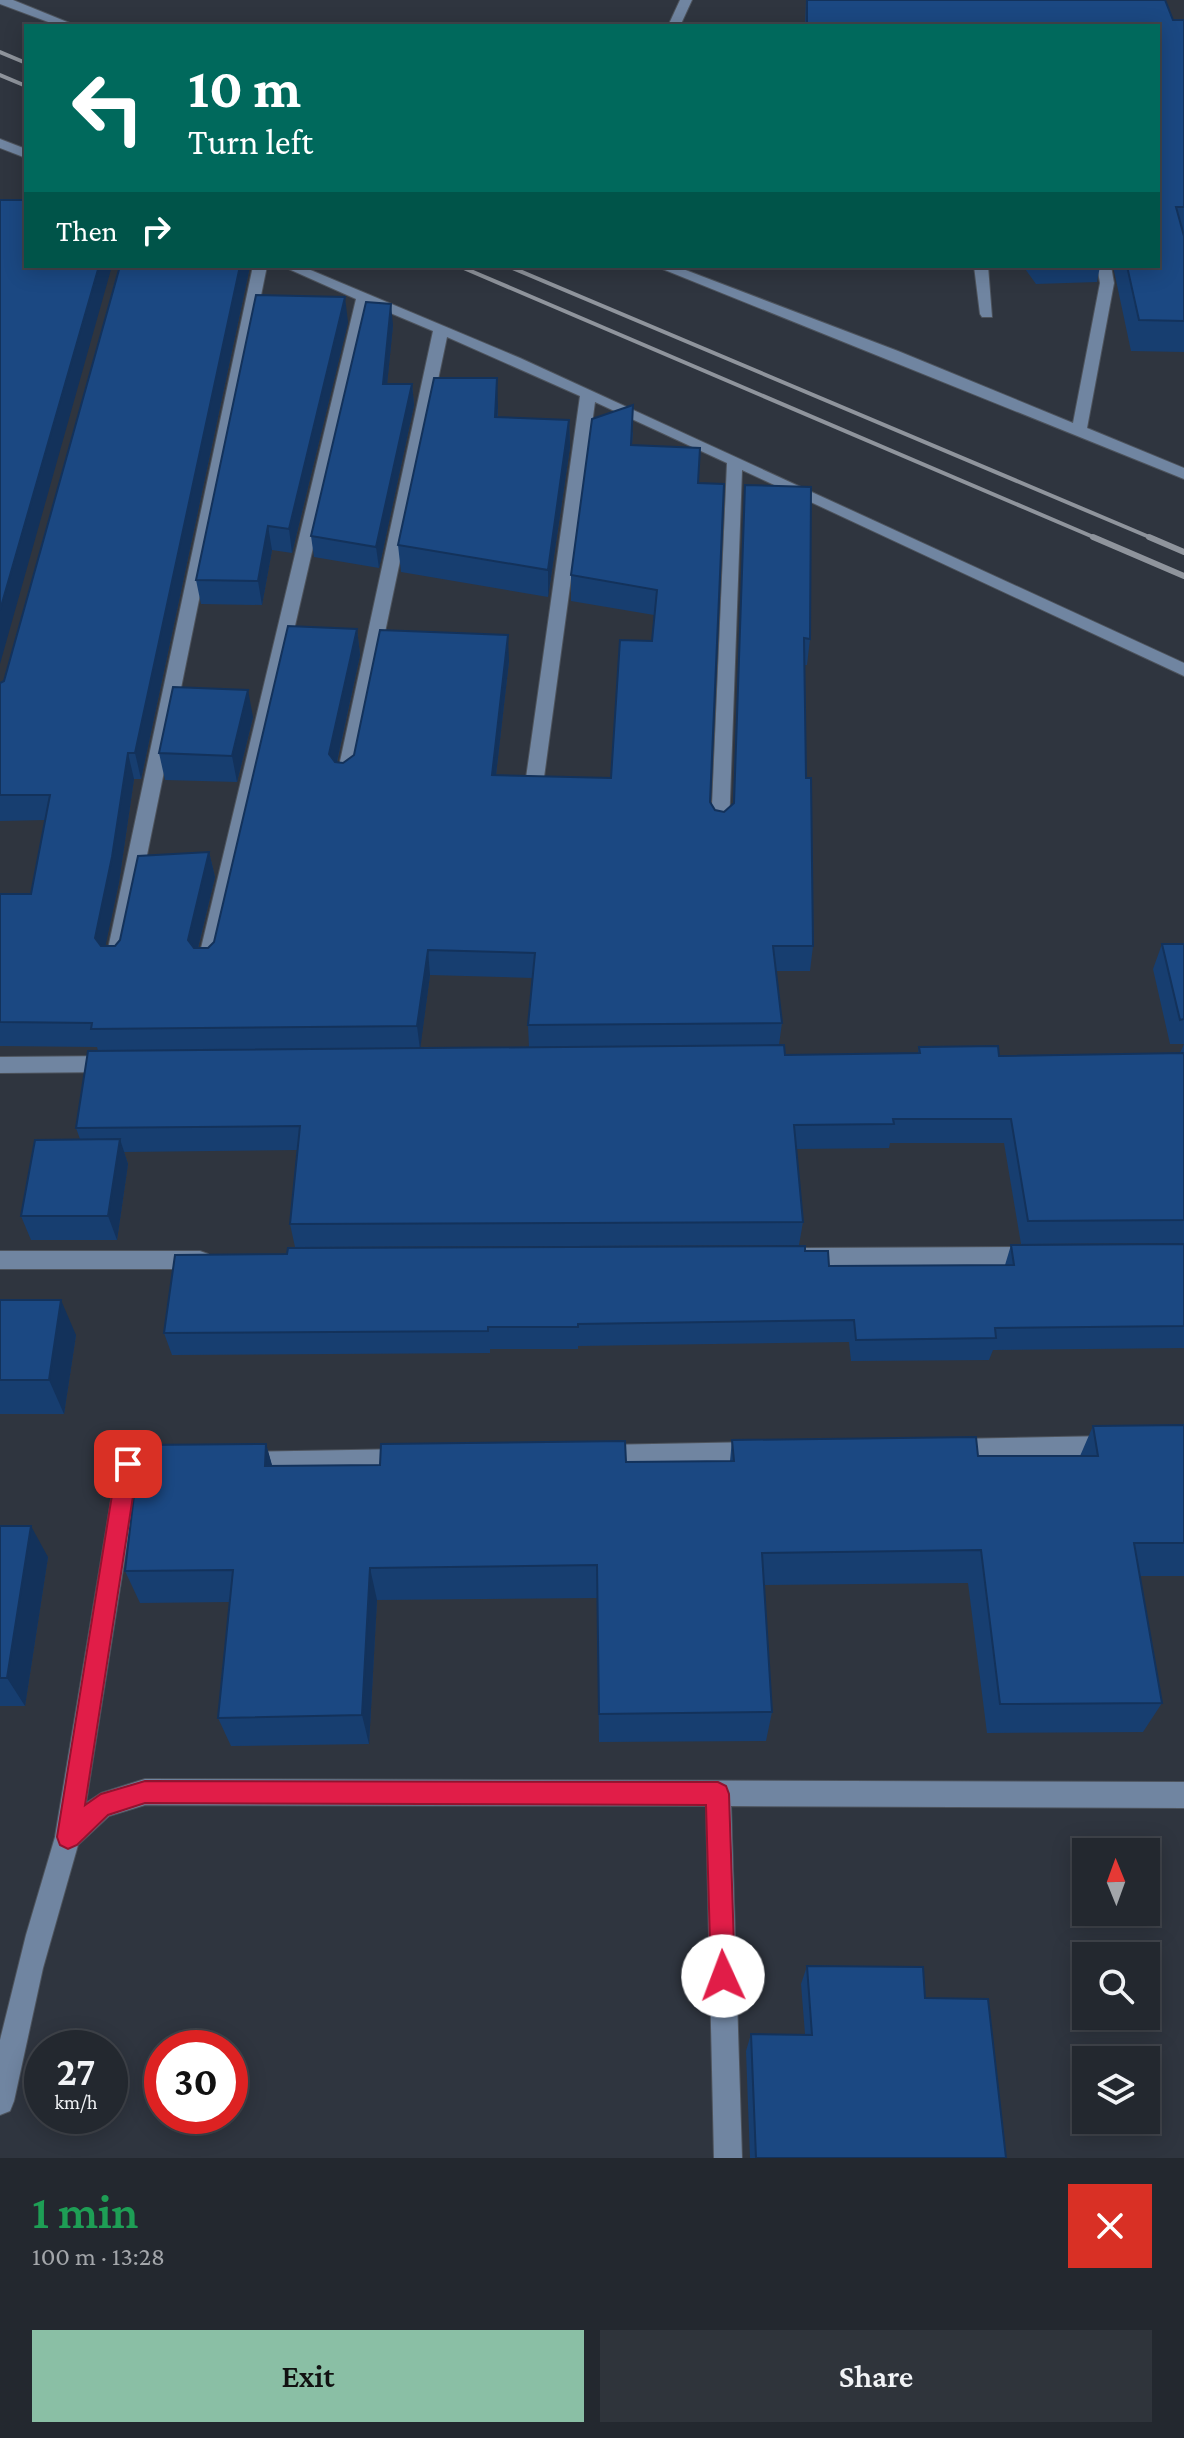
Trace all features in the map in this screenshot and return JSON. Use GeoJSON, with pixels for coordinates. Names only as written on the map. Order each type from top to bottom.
{"type":"FeatureCollection","features":[{"type":"Feature","properties":{"kind":"street"},"geometry":{"type":"LineString","coordinates":[[2,0],[66,24]]}},
{"type":"Feature","properties":{"kind":"street"},"geometry":{"type":"LineString","coordinates":[[675,24],[686,0]]}},
{"type":"Feature","properties":{"kind":"street"},"geometry":{"type":"LineString","coordinates":[[0,143],[24,153]]}},
{"type":"Feature","properties":{"kind":"street"},"geometry":{"type":"LineString","coordinates":[[115,963],[260,268]]}},
{"type":"Feature","properties":{"kind":"street"},"geometry":{"type":"LineString","coordinates":[[294,268],[364,296],[735,461],[1184,670]]}},
{"type":"Feature","properties":{"kind":"street"},"geometry":{"type":"LineString","coordinates":[[667,268],[893,354],[1184,474]]}},
{"type":"Feature","properties":{"kind":"street"},"geometry":{"type":"LineString","coordinates":[[981,268],[987,314]]}},
{"type":"Feature","properties":{"kind":"street"},"geometry":{"type":"LineString","coordinates":[[1079,431],[1107,283],[1104,268]]}},
{"type":"Feature","properties":{"kind":"street"},"geometry":{"type":"LineString","coordinates":[[207,965],[364,296]]}},
{"type":"Feature","properties":{"kind":"street"},"geometry":{"type":"LineString","coordinates":[[345,780],[441,330]]}},
{"type":"Feature","properties":{"kind":"street"},"geometry":{"type":"LineString","coordinates":[[533,792],[588,396]]}},
{"type":"Feature","properties":{"kind":"street"},"geometry":{"type":"LineString","coordinates":[[720,828],[735,461]]}},
{"type":"Feature","properties":{"kind":"street"},"geometry":{"type":"LineString","coordinates":[[0,1065],[134,1065]]}},
{"type":"Feature","properties":{"kind":"street"},"geometry":{"type":"LineString","coordinates":[[789,1257],[1058,1256]]}},
{"type":"Feature","properties":{"kind":"street"},"geometry":{"type":"LineString","coordinates":[[0,1260],[221,1259]]}},
{"type":"Feature","properties":{"kind":"street"},"geometry":{"type":"LineString","coordinates":[[932,1449],[1137,1445]]}},
{"type":"Feature","properties":{"kind":"street"},"geometry":{"type":"LineString","coordinates":[[585,1455],[774,1452]]}},
{"type":"Feature","properties":{"kind":"street"},"geometry":{"type":"LineString","coordinates":[[222,1462],[427,1458]]}},
{"type":"Feature","properties":{"kind":"street"},"geometry":{"type":"LineString","coordinates":[[0,2101],[27,1975],[68,1837],[128,1464],[191,1463]]}},
{"type":"Feature","properties":{"kind":"street"},"geometry":{"type":"LineString","coordinates":[[68,1837],[101,1806],[145,1792],[1184,1795]]}},
{"type":"Feature","properties":{"kind":"street"},"geometry":{"type":"LineString","coordinates":[[718,1794],[728,2158]]}},
{"type":"Feature","properties":{"kind":"building"},"geometry":{"type":"Polygon","coordinates":[[[807,0],[1165,0],[1173,20],[1184,20],[1184,207],[1176,207],[1184,236],[1184,321],[1139,320],[1127,268],[1160,268],[1160,24],[807,24],[807,0]]]}},
{"type":"Feature","properties":{"kind":"building"},"geometry":{"type":"Polygon","coordinates":[[[0,200],[24,200],[24,268],[98,268],[0,610],[0,200]]]}},
{"type":"Feature","properties":{"kind":"building"},"geometry":{"type":"Polygon","coordinates":[[[119,268],[240,268],[135,753],[128,753],[112,857],[95,938],[101,946],[115,946],[120,940],[138,856],[209,852],[188,940],[194,948],[208,948],[214,942],[288,626],[357,629],[329,754],[335,762],[343,763],[354,755],[380,630],[508,635],[492,775],[611,778],[620,640],[652,641],[657,590],[571,575],[592,419],[633,405],[631,445],[700,448],[698,483],[724,484],[710,802],[715,810],[724,812],[734,803],[745,485],[811,487],[810,639],[804,638],[806,778],[811,778],[813,946],[773,946],[782,1023],[528,1025],[535,953],[428,950],[417,1026],[91,1029],[92,1023],[0,1022],[0,894],[31,894],[50,795],[0,795],[0,683],[4,681],[119,268]]]}},
{"type":"Feature","properties":{"kind":"building"},"geometry":{"type":"Polygon","coordinates":[[[256,295],[345,297],[289,529],[268,526],[258,581],[196,580],[256,295]]]}},
{"type":"Feature","properties":{"kind":"building"},"geometry":{"type":"Polygon","coordinates":[[[366,302],[391,304],[383,384],[412,384],[376,547],[311,536],[366,302]]]}},
{"type":"Feature","properties":{"kind":"building"},"geometry":{"type":"Polygon","coordinates":[[[434,378],[497,378],[495,417],[569,420],[548,570],[398,545],[434,378]]]}},
{"type":"Feature","properties":{"kind":"building"},"geometry":{"type":"Polygon","coordinates":[[[173,687],[248,690],[232,756],[159,753],[173,687]]]}},
{"type":"Feature","properties":{"kind":"building"},"geometry":{"type":"Polygon","coordinates":[[[1162,944],[1184,944],[1184,1019],[1180,1020],[1162,944]]]}},
{"type":"Feature","properties":{"kind":"building"},"geometry":{"type":"Polygon","coordinates":[[[784,1045],[785,1055],[920,1053],[919,1047],[998,1046],[999,1056],[1184,1053],[1184,1220],[1028,1221],[1011,1119],[893,1119],[894,1124],[794,1125],[803,1222],[290,1224],[300,1126],[76,1128],[88,1051],[784,1045]]]}},
{"type":"Feature","properties":{"kind":"building"},"geometry":{"type":"Polygon","coordinates":[[[120,1139],[108,1216],[21,1216],[35,1140],[120,1139]]]}},
{"type":"Feature","properties":{"kind":"building"},"geometry":{"type":"Polygon","coordinates":[[[1184,1244],[1184,1326],[995,1328],[996,1338],[856,1340],[854,1320],[578,1324],[578,1327],[488,1327],[488,1331],[164,1333],[175,1255],[287,1254],[288,1248],[805,1246],[805,1251],[828,1251],[829,1266],[1014,1265],[1011,1245],[1184,1244]]]}},
{"type":"Feature","properties":{"kind":"building"},"geometry":{"type":"Polygon","coordinates":[[[0,1300],[61,1300],[49,1380],[0,1380],[0,1300]]]}},
{"type":"Feature","properties":{"kind":"building"},"geometry":{"type":"Polygon","coordinates":[[[1184,1425],[1184,1543],[1134,1543],[1162,1703],[1000,1704],[981,1550],[762,1553],[772,1712],[599,1714],[597,1565],[370,1568],[362,1715],[218,1718],[233,1570],[125,1571],[140,1445],[266,1444],[265,1466],[380,1465],[381,1444],[625,1441],[626,1462],[734,1461],[732,1440],[976,1437],[978,1456],[1098,1456],[1093,1426],[1184,1425]]]}},
{"type":"Feature","properties":{"kind":"building"},"geometry":{"type":"Polygon","coordinates":[[[0,1526],[31,1526],[7,1678],[0,1678],[0,1526]]]}},
{"type":"Feature","properties":{"kind":"building"},"geometry":{"type":"Polygon","coordinates":[[[807,1966],[923,1967],[925,1998],[988,1999],[1006,2158],[756,2158],[751,2034],[812,2035],[807,1966]]]}},
{"type":"Feature","properties":{"kind":"railway"},"geometry":{"type":"LineString","coordinates":[[0,52],[24,62]]}},
{"type":"Feature","properties":{"kind":"railway"},"geometry":{"type":"LineString","coordinates":[[0,75],[24,85]]}},
{"type":"Feature","properties":{"kind":"railway"},"geometry":{"type":"LineString","coordinates":[[464,268],[1098,539]]}},
{"type":"Feature","properties":{"kind":"railway"},"geometry":{"type":"LineString","coordinates":[[513,268],[1154,539]]}},
{"type":"Feature","properties":{"kind":"railway"},"geometry":{"type":"LineString","coordinates":[[1093,537],[1184,576]]}},
{"type":"Feature","properties":{"kind":"railway"},"geometry":{"type":"LineString","coordinates":[[1149,537],[1184,552]]}},
{"type":"Feature","properties":{"kind":"route"},"geometry":{"type":"LineString","coordinates":[[128,1464],[68,1837],[101,1806],[145,1792],[718,1794],[723,1976]]}}]}
